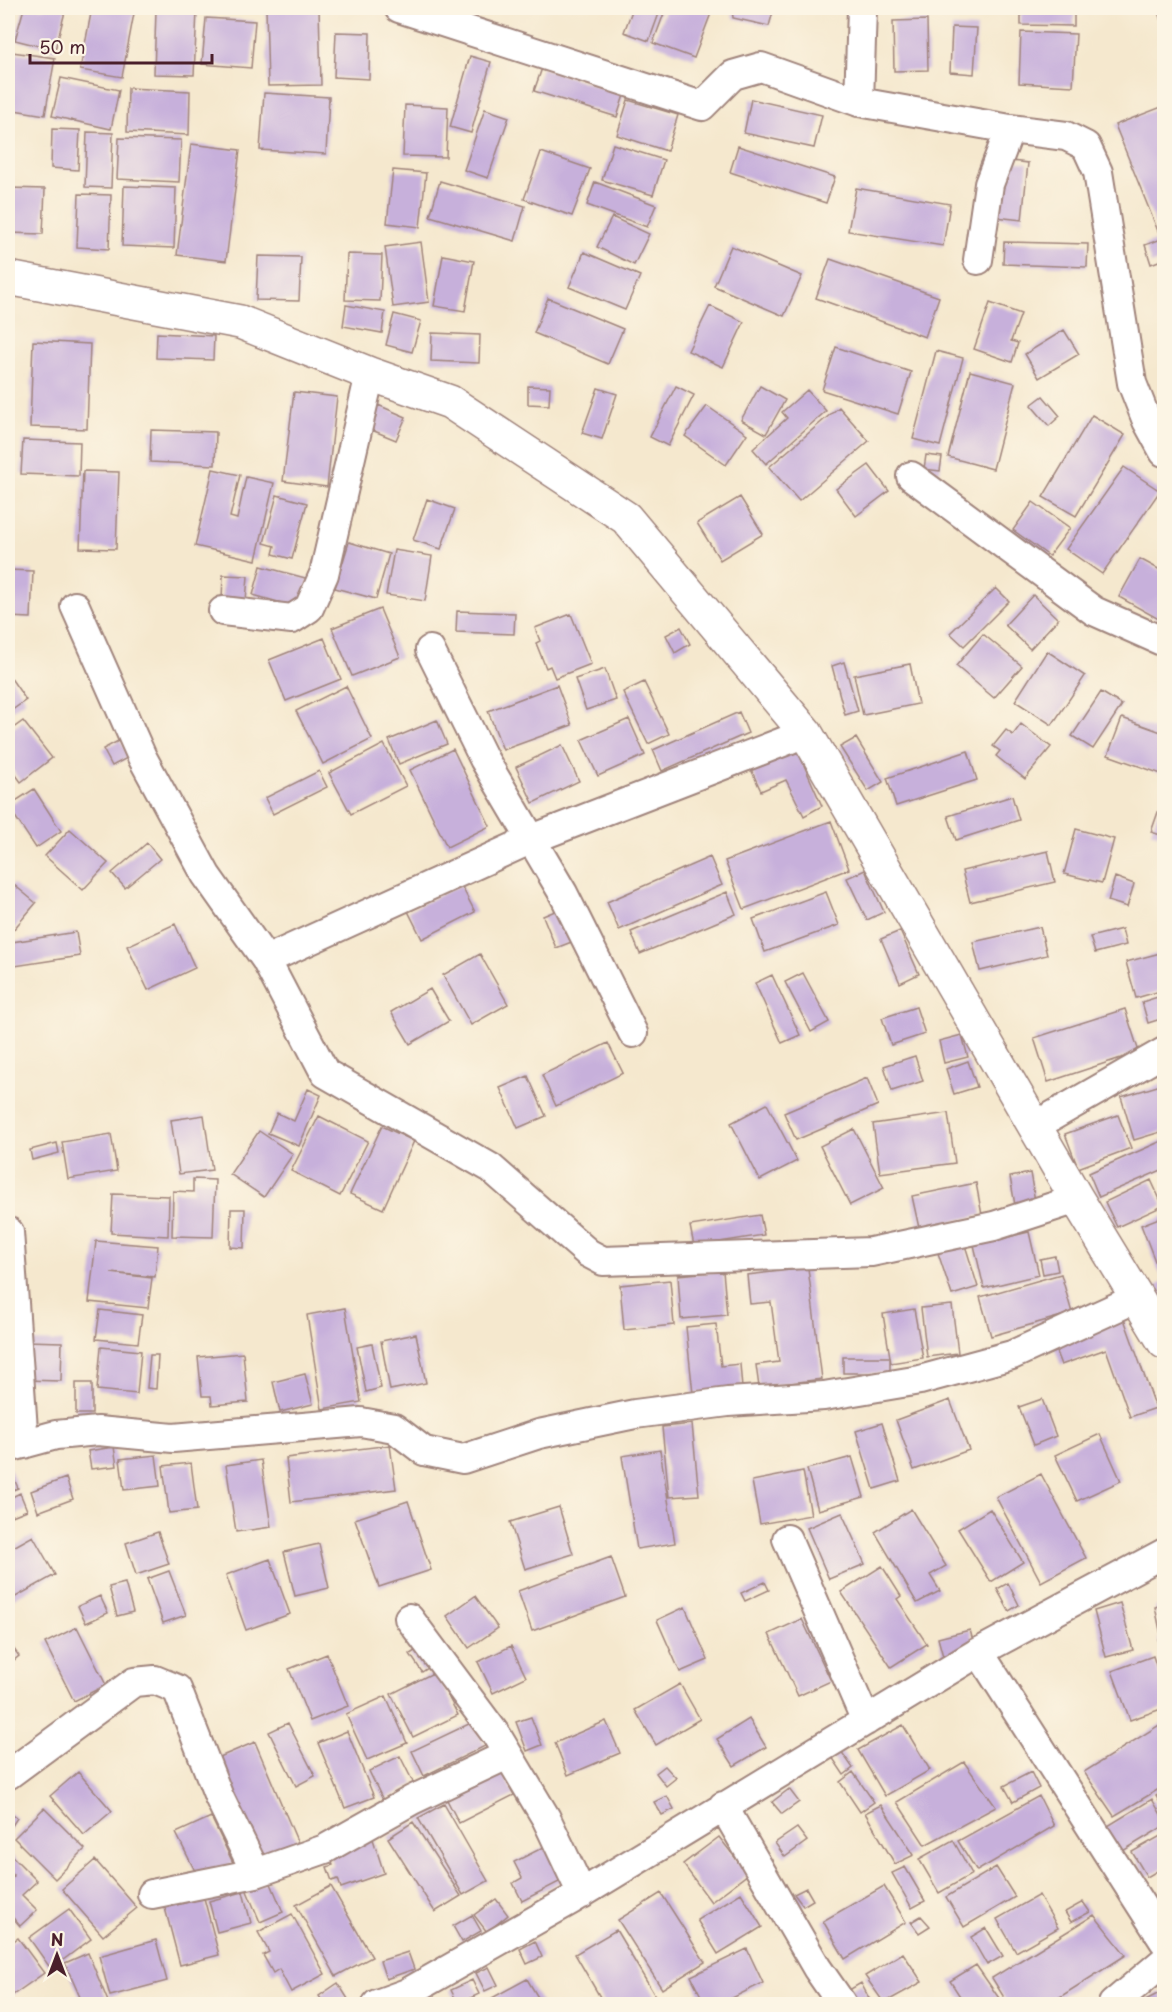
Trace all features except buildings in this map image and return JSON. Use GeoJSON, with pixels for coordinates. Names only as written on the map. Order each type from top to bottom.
{"type":"FeatureCollection","features":[{"type":"Feature","properties":{"kind":"street"},"geometry":{"type":"LineString","coordinates":[[399,8],[702,106],[733,75],[761,67],[859,102],[1010,129],[1066,136],[1086,146],[1098,172],[1132,383],[1147,421],[1164,452]]}},
{"type":"Feature","properties":{"kind":"street"},"geometry":{"type":"LineString","coordinates":[[859,102],[862,8]]}},
{"type":"Feature","properties":{"kind":"street"},"geometry":{"type":"LineString","coordinates":[[978,260],[989,184],[1010,129]]}},
{"type":"Feature","properties":{"kind":"street"},"geometry":{"type":"LineString","coordinates":[[8,278],[240,322],[370,374],[450,402],[626,518],[806,733],[1077,1199],[1164,1342]]}},
{"type":"Feature","properties":{"kind":"street"},"geometry":{"type":"LineString","coordinates":[[223,611],[292,619],[309,608],[324,574],[370,374]]}},
{"type":"Feature","properties":{"kind":"street"},"geometry":{"type":"LineString","coordinates":[[911,476],[1094,611],[1164,642]]}},
{"type":"Feature","properties":{"kind":"street"},"geometry":{"type":"LineString","coordinates":[[75,606],[142,757],[206,875],[266,960],[325,1073],[491,1168],[588,1254],[603,1261],[871,1252],[994,1226],[1077,1199]]}},
{"type":"Feature","properties":{"kind":"street"},"geometry":{"type":"LineString","coordinates":[[430,650],[484,759],[563,893],[633,1033]]}},
{"type":"Feature","properties":{"kind":"street"},"geometry":{"type":"LineString","coordinates":[[266,960],[532,839],[806,733]]}},
{"type":"Feature","properties":{"kind":"street"},"geometry":{"type":"LineString","coordinates":[[1035,1126],[1164,1052]]}},
{"type":"Feature","properties":{"kind":"street"},"geometry":{"type":"LineString","coordinates":[[9,1232],[16,1446],[56,1435],[98,1431],[172,1438],[362,1422],[394,1428],[424,1451],[463,1459],[539,1434],[635,1414],[728,1402],[824,1396],[920,1380],[1012,1355],[1138,1297]]}},
{"type":"Feature","properties":{"kind":"street"},"geometry":{"type":"LineString","coordinates":[[787,1539],[866,1720]]}},
{"type":"Feature","properties":{"kind":"street"},"geometry":{"type":"LineString","coordinates":[[377,2004],[407,1993],[582,1894],[979,1652],[1164,1553]]}},
{"type":"Feature","properties":{"kind":"street"},"geometry":{"type":"LineString","coordinates":[[409,1618],[497,1736],[546,1818],[582,1894]]}},
{"type":"Feature","properties":{"kind":"street"},"geometry":{"type":"LineString","coordinates":[[979,1652],[1164,1941]]}},
{"type":"Feature","properties":{"kind":"street"},"geometry":{"type":"LineString","coordinates":[[8,1775],[134,1682],[155,1680],[177,1689],[219,1797],[256,1873]]}},
{"type":"Feature","properties":{"kind":"street"},"geometry":{"type":"LineString","coordinates":[[152,1894],[256,1873],[325,1849],[412,1800],[507,1755]]}},
{"type":"Feature","properties":{"kind":"street"},"geometry":{"type":"LineString","coordinates":[[723,1806],[817,1968],[842,2004]]}},
{"type":"Feature","properties":{"kind":"street"},"geometry":{"type":"LineString","coordinates":[[1113,2004],[1164,1961]]}}]}
